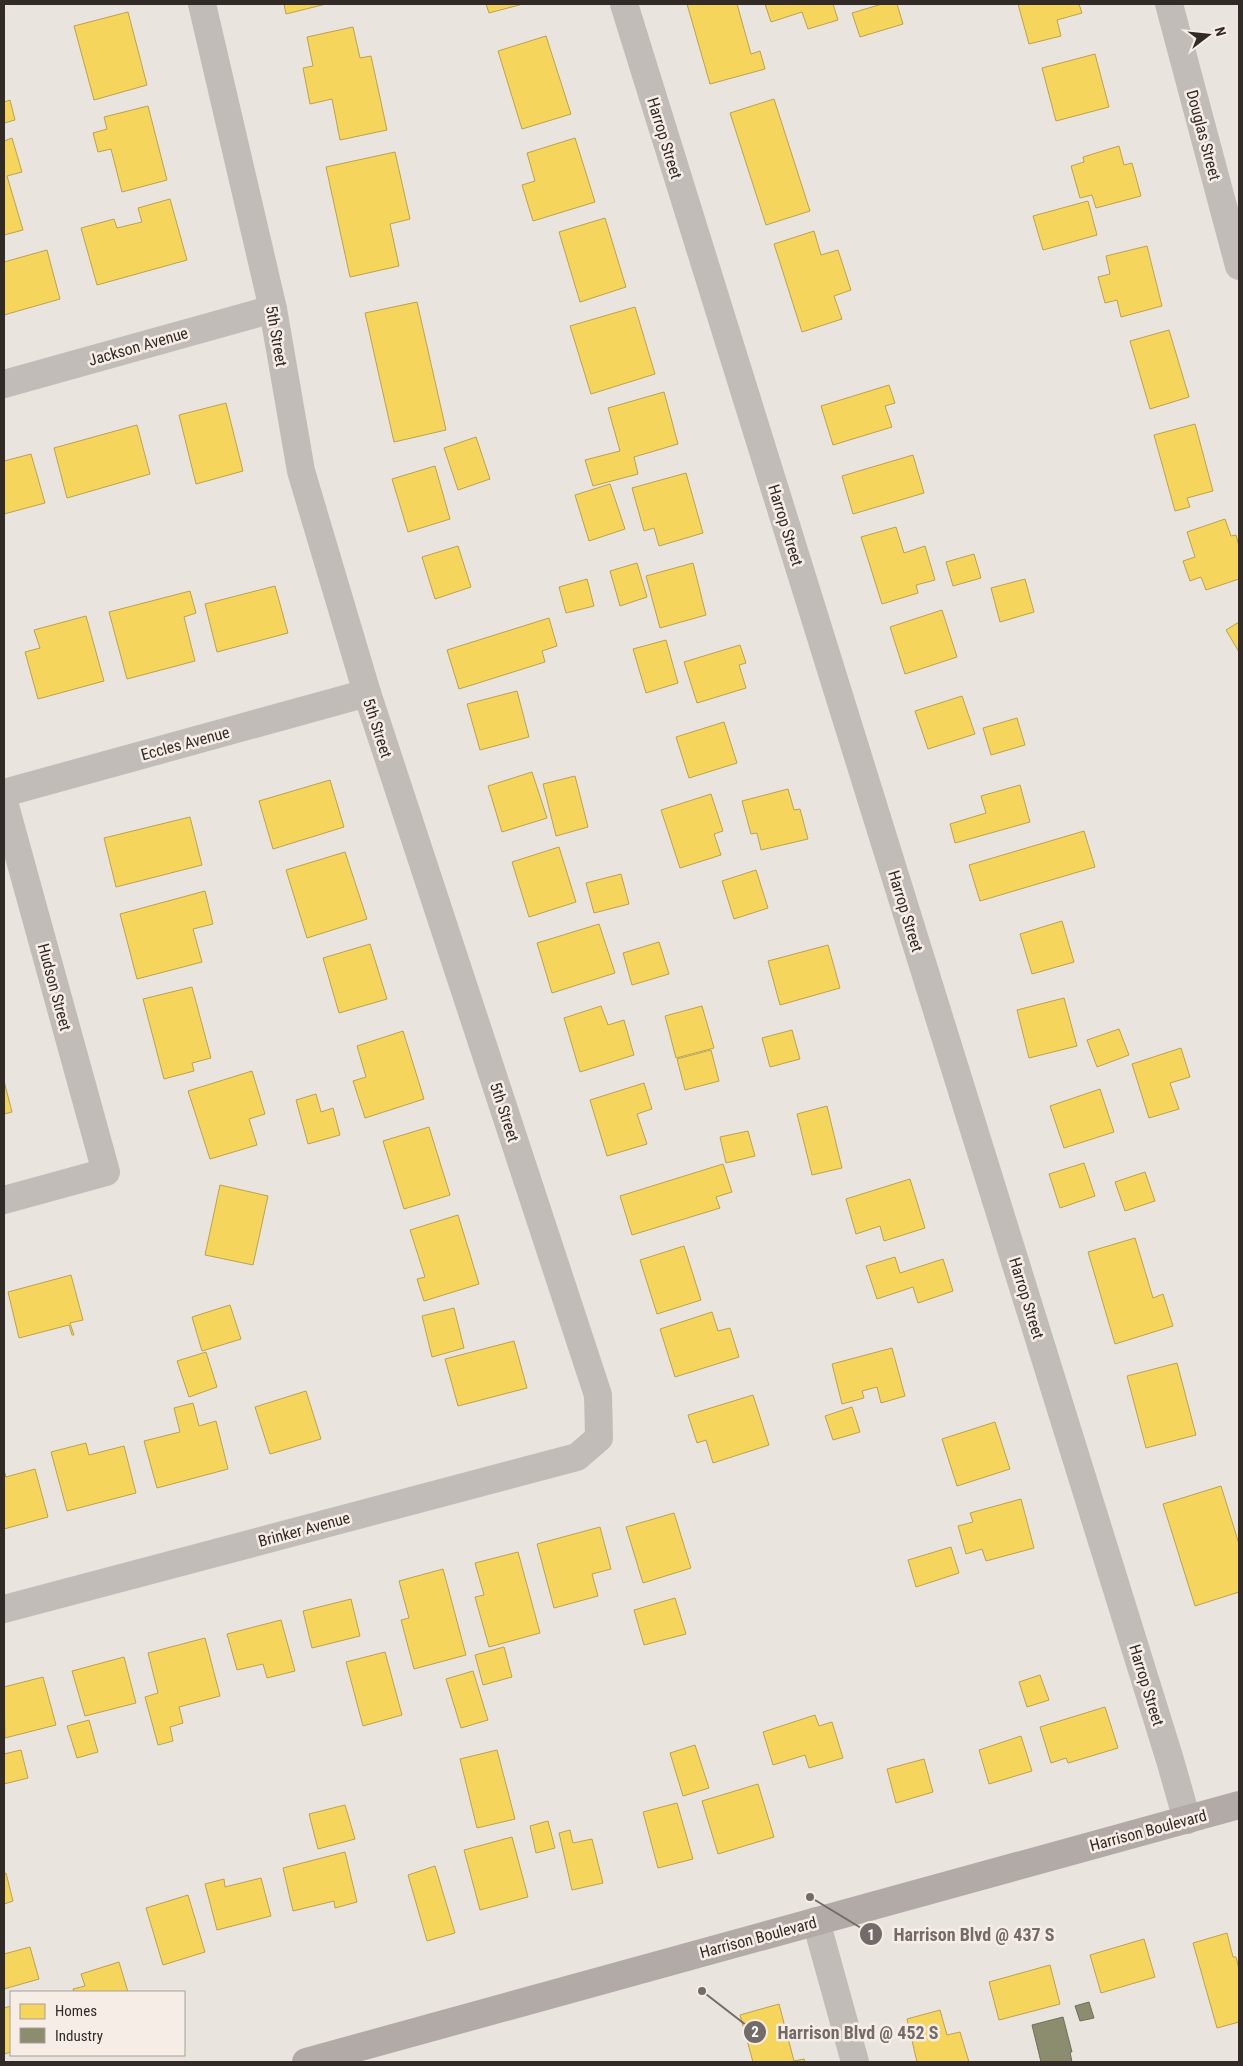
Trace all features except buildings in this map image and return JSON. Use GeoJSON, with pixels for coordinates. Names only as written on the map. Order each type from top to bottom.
{"type":"FeatureCollection","features":[{"type":"Feature","properties":{"kind":"main road","name":"Harrison Boulevard"},"geometry":{"type":"LineString","coordinates":[[306,2062],[345,2057],[816,1921],[1239,1805]]}},
{"type":"Feature","properties":{"kind":"street","name":"5th Street"},"geometry":{"type":"LineString","coordinates":[[202,4],[273,309],[301,471],[367,693],[598,1395],[599,1438]]}},
{"type":"Feature","properties":{"kind":"street","name":"Harrop Street"},"geometry":{"type":"LineString","coordinates":[[624,4],[1162,1731],[1187,1820]]}},
{"type":"Feature","properties":{"kind":"street","name":"Douglas Street"},"geometry":{"type":"LineString","coordinates":[[1169,4],[1239,266]]}},
{"type":"Feature","properties":{"kind":"street","name":"Jackson Avenue"},"geometry":{"type":"LineString","coordinates":[[4,384],[273,309]]}},
{"type":"Feature","properties":{"kind":"street","name":"Eccles Avenue"},"geometry":{"type":"LineString","coordinates":[[4,792],[367,693]]}},
{"type":"Feature","properties":{"kind":"street","name":"Hudson Street"},"geometry":{"type":"LineString","coordinates":[[4,802],[106,1172],[4,1200]]}},
{"type":"Feature","properties":{"kind":"street","name":"Brinker Avenue"},"geometry":{"type":"LineString","coordinates":[[4,1609],[578,1457],[599,1438]]}},
{"type":"Feature","properties":{"kind":"street"},"geometry":{"type":"LineString","coordinates":[[816,1921],[855,2062]]}},
{"type":"Feature","properties":{"kind":"place","name":"Harrison Blvd @ 437 S"},"geometry":{"type":"Point","coordinates":[810,1897]}},
{"type":"Feature","properties":{"kind":"place","name":"Harrison Blvd @ 452 S"},"geometry":{"type":"Point","coordinates":[702,1991]}}]}
